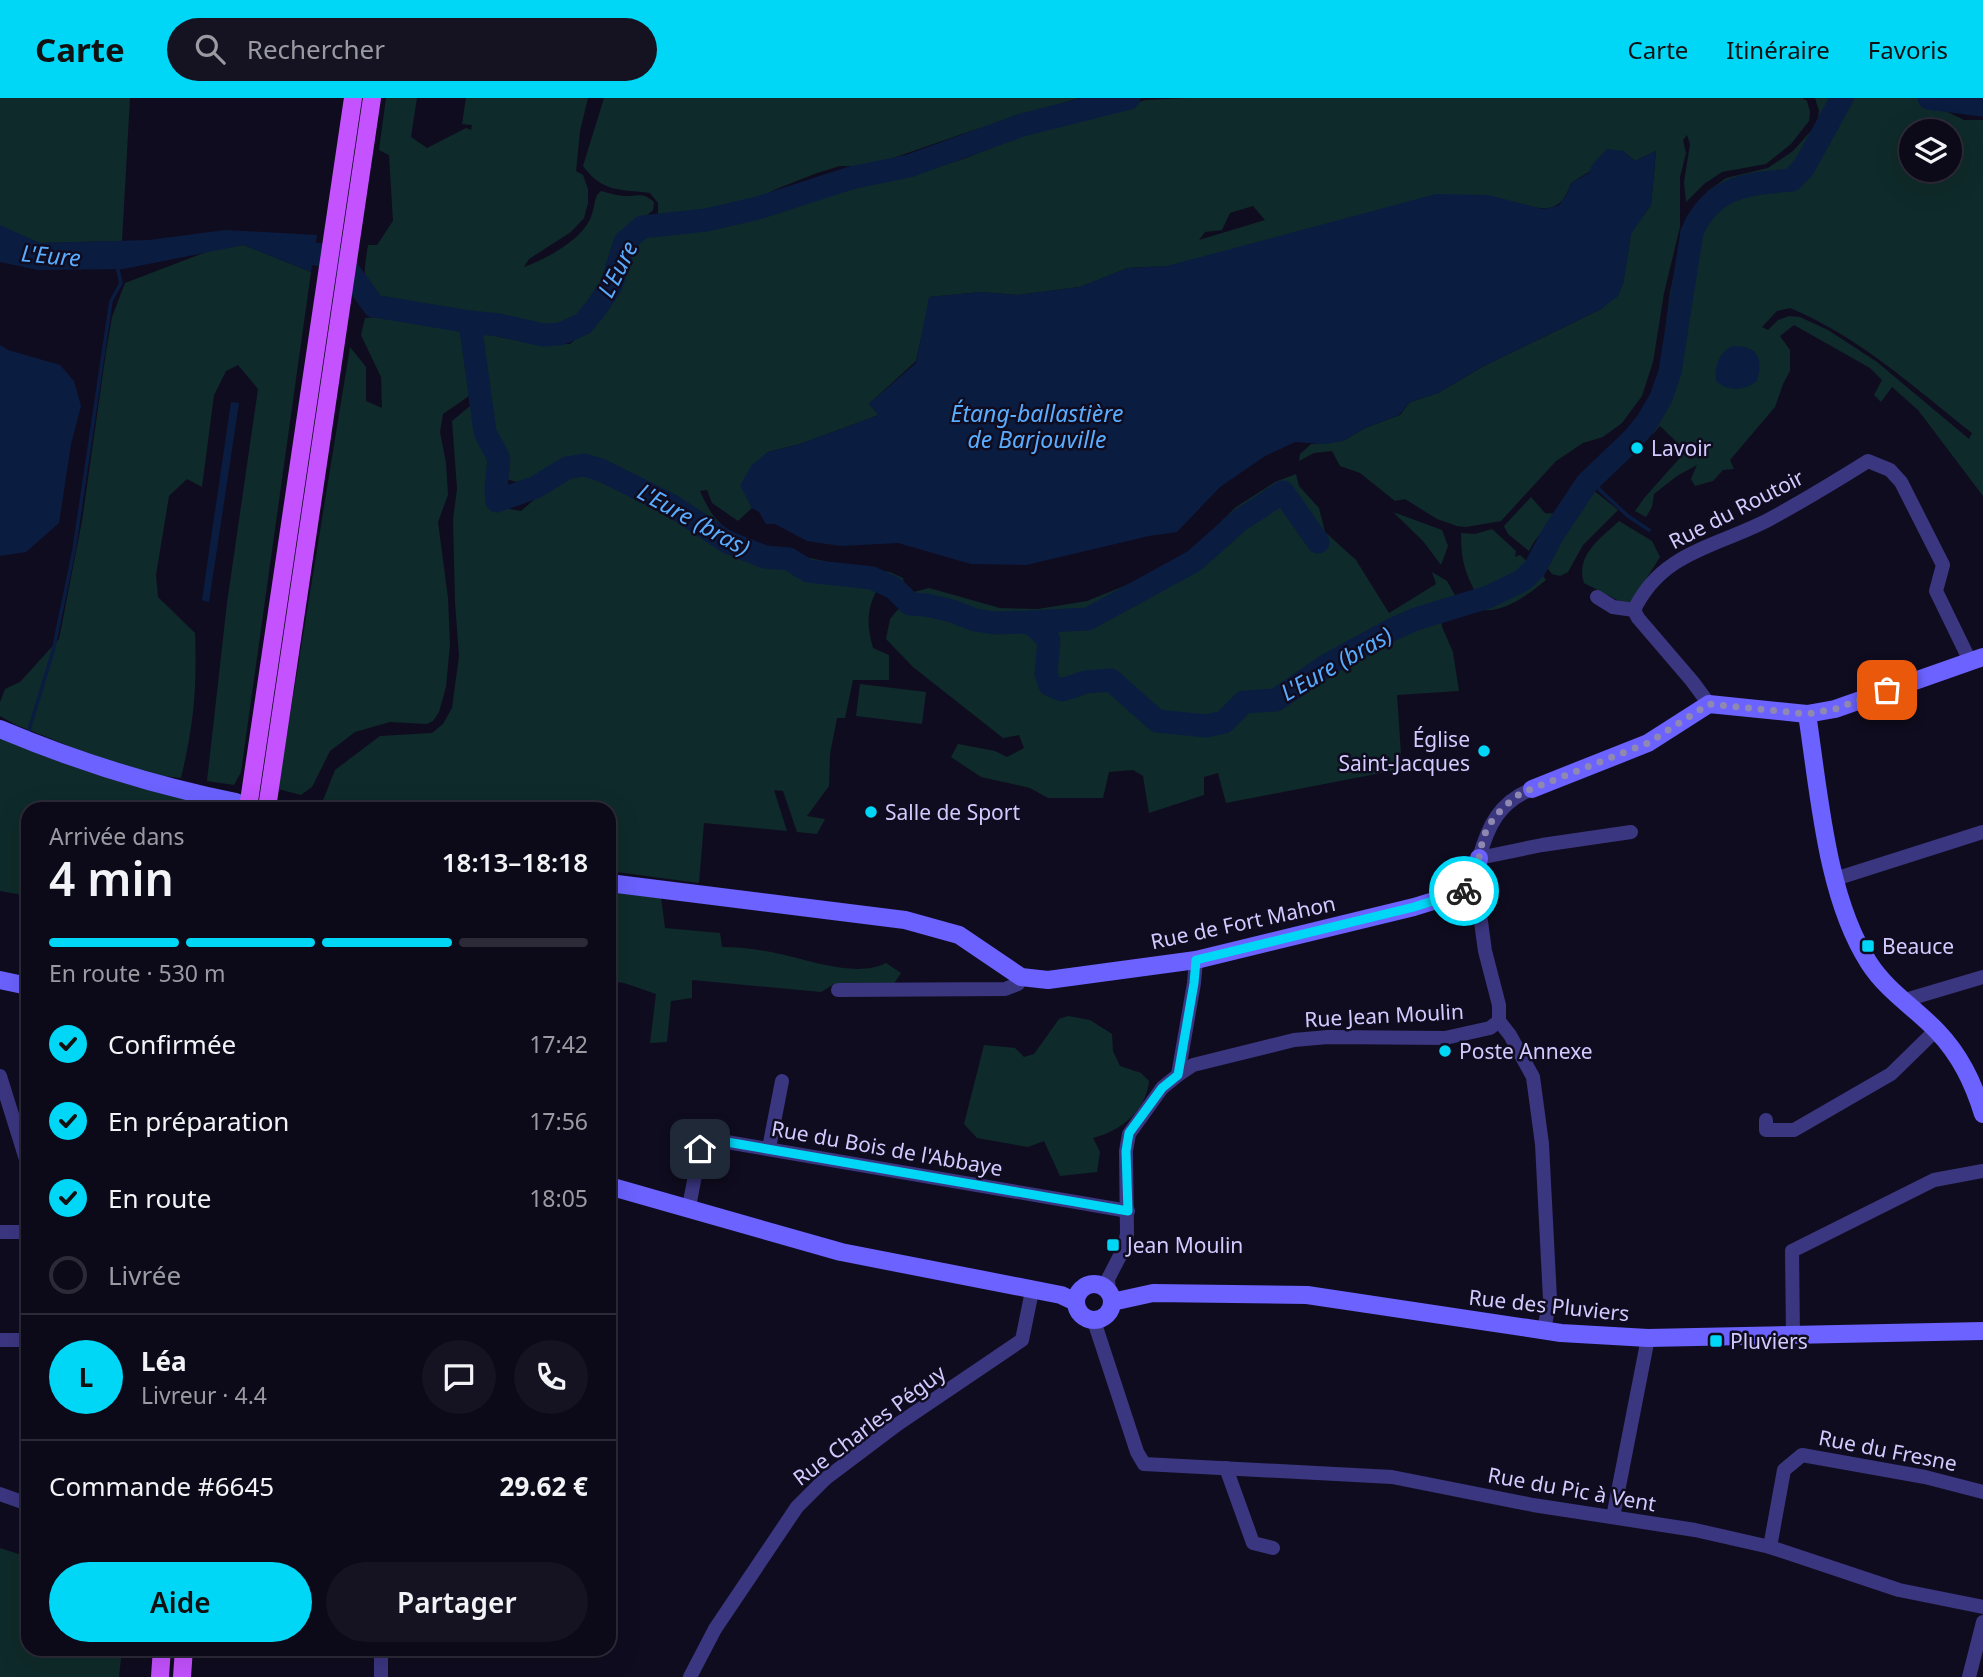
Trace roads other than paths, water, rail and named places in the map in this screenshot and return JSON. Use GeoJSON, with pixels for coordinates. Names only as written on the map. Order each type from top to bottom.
{"type":"FeatureCollection","features":[{"type":"Feature","properties":{"kind":"main road"},"geometry":{"type":"LineString","coordinates":[[268,802],[322,381],[344,156],[353,98]]}},
{"type":"Feature","properties":{"kind":"main road"},"geometry":{"type":"LineString","coordinates":[[243,802],[372,98]]}},
{"type":"Feature","properties":{"kind":"main road"},"geometry":{"type":"LineString","coordinates":[[160,1677],[161,1656]]}},
{"type":"Feature","properties":{"kind":"main road"},"geometry":{"type":"LineString","coordinates":[[182,1677],[183,1656]]}},
{"type":"Feature","properties":{"kind":"street","name":"Rue du Routoir"},"geometry":{"type":"LineString","coordinates":[[1634,610],[1661,571],[1679,560],[1768,520],[1868,461],[1890,470],[1901,482],[1942,565],[1936,591],[1976,659]]}},
{"type":"Feature","properties":{"kind":"street"},"geometry":{"type":"LineString","coordinates":[[1597,597],[1613,607],[1634,610],[1709,704]]}},
{"type":"Feature","properties":{"kind":"street"},"geometry":{"type":"LineString","coordinates":[[1545,1330],[1550,1299],[1542,1144],[1533,1077],[1510,1035],[1499,1021],[1499,1005],[1485,951],[1475,878],[1487,830],[1505,805],[1532,789],[1648,743],[1709,704],[1807,714],[1835,709],[1976,659]]}},
{"type":"Feature","properties":{"kind":"street"},"geometry":{"type":"LineString","coordinates":[[1807,714],[1835,879],[1855,939],[1882,982],[1936,1030],[1961,1059],[1983,1114]]}},
{"type":"Feature","properties":{"kind":"street"},"geometry":{"type":"LineString","coordinates":[[0,729],[101,768],[229,802]]}},
{"type":"Feature","properties":{"kind":"street"},"geometry":{"type":"LineString","coordinates":[[1479,858],[1542,845],[1631,832]]}},
{"type":"Feature","properties":{"kind":"street"},"geometry":{"type":"LineString","coordinates":[[1835,879],[1983,832]]}},
{"type":"Feature","properties":{"kind":"street","name":"Rue de Fort Mahon"},"geometry":{"type":"LineString","coordinates":[[1021,977],[1048,980],[1196,960],[1414,907],[1466,891],[1475,878]]}},
{"type":"Feature","properties":{"kind":"street"},"geometry":{"type":"LineString","coordinates":[[616,884],[905,920],[959,935],[1021,977],[1018,984],[1005,989],[838,990]]}},
{"type":"Feature","properties":{"kind":"street"},"geometry":{"type":"LineString","coordinates":[[1178,1075],[1196,960]]}},
{"type":"Feature","properties":{"kind":"street"},"geometry":{"type":"LineString","coordinates":[[1902,1001],[1983,977]]}},
{"type":"Feature","properties":{"kind":"street"},"geometry":{"type":"LineString","coordinates":[[0,980],[21,984]]}},
{"type":"Feature","properties":{"kind":"street","name":"Rue Jean Moulin"},"geometry":{"type":"LineString","coordinates":[[1111,1297],[1108,1279],[1128,1234],[1126,1151],[1129,1133],[1162,1088],[1178,1075],[1193,1065],[1294,1040],[1328,1037],[1445,1038],[1490,1028],[1499,1021]]}},
{"type":"Feature","properties":{"kind":"street"},"geometry":{"type":"LineString","coordinates":[[1766,1120],[1766,1130],[1794,1130],[1891,1074],[1936,1030]]}},
{"type":"Feature","properties":{"kind":"street"},"geometry":{"type":"LineString","coordinates":[[0,1076],[21,1144]]}},
{"type":"Feature","properties":{"kind":"street"},"geometry":{"type":"LineString","coordinates":[[769,1148],[782,1081]]}},
{"type":"Feature","properties":{"kind":"street","name":"Rue du Bois de l'Abbaye"},"geometry":{"type":"LineString","coordinates":[[689,1208],[700,1149],[708,1141],[715,1140],[1128,1211]]}},
{"type":"Feature","properties":{"kind":"street"},"geometry":{"type":"LineString","coordinates":[[1793,1336],[1792,1251],[1934,1180],[1983,1171]]}},
{"type":"Feature","properties":{"kind":"street"},"geometry":{"type":"LineString","coordinates":[[616,1188],[841,1252],[1061,1295],[1076,1302]]}},
{"type":"Feature","properties":{"kind":"street"},"geometry":{"type":"LineString","coordinates":[[0,1232],[21,1232]]}},
{"type":"Feature","properties":{"kind":"street"},"geometry":{"type":"LineString","coordinates":[[1089,1285],[1100,1285],[1111,1297],[1110,1312],[1100,1320],[1089,1320],[1079,1313],[1076,1302],[1080,1291],[1089,1285]]}},
{"type":"Feature","properties":{"kind":"street","name":"Rue Charles Péguy"},"geometry":{"type":"LineString","coordinates":[[690,1677],[715,1629],[797,1507],[825,1479],[898,1424],[1021,1340],[1032,1290]]}},
{"type":"Feature","properties":{"kind":"street","name":"Rue des Pluviers"},"geometry":{"type":"LineString","coordinates":[[1111,1297],[1153,1293],[1307,1295],[1561,1333],[1648,1338],[1983,1331]]}},
{"type":"Feature","properties":{"kind":"street","name":"Rue du Pic à Vent"},"geometry":{"type":"LineString","coordinates":[[1094,1321],[1137,1452],[1144,1464],[1392,1477],[1770,1547],[1899,1590],[1983,1607]]}},
{"type":"Feature","properties":{"kind":"street"},"geometry":{"type":"LineString","coordinates":[[1613,1517],[1648,1338]]}},
{"type":"Feature","properties":{"kind":"street"},"geometry":{"type":"LineString","coordinates":[[0,1339],[21,1340]]}},
{"type":"Feature","properties":{"kind":"street","name":"Rue du Fresne"},"geometry":{"type":"LineString","coordinates":[[1770,1547],[1783,1469],[1802,1455],[1925,1477],[1983,1492]]}},
{"type":"Feature","properties":{"kind":"street"},"geometry":{"type":"LineString","coordinates":[[1226,1468],[1252,1543],[1273,1548]]}},
{"type":"Feature","properties":{"kind":"street"},"geometry":{"type":"LineString","coordinates":[[0,1494],[21,1502]]}},
{"type":"Feature","properties":{"kind":"street"},"geometry":{"type":"LineString","coordinates":[[1969,1676],[1983,1622]]}},
{"type":"Feature","properties":{"kind":"street"},"geometry":{"type":"LineString","coordinates":[[381,1656],[381,1677]]}},
{"type":"Feature","properties":{"kind":"water","name":"Étang-ballastière de Barjouville"},"geometry":{"type":"Polygon","coordinates":[[[1607,149],[1623,151],[1635,161],[1656,151],[1651,205],[1631,234],[1623,284],[1618,296],[1601,309],[1482,367],[1438,393],[1410,402],[1399,415],[1365,428],[1343,441],[1325,444],[1295,442],[1265,456],[1220,487],[1177,532],[1026,565],[971,564],[898,543],[840,546],[807,541],[775,524],[766,524],[759,512],[752,508],[740,485],[752,465],[768,452],[800,444],[879,415],[869,404],[916,363],[929,297],[981,292],[1017,295],[1080,287],[1128,268],[1167,266],[1436,194],[1488,195],[1542,209],[1558,206],[1571,183],[1589,173],[1592,165],[1607,149]]]}},
{"type":"Feature","properties":{"kind":"water"},"geometry":{"type":"Polygon","coordinates":[[[0,225],[40,243],[149,240],[225,230],[317,235],[311,272],[244,245],[123,269],[38,270],[0,262],[0,225]]]}},
{"type":"Feature","properties":{"kind":"water"},"geometry":{"type":"Polygon","coordinates":[[[0,345],[8,350],[60,365],[74,381],[81,406],[71,444],[59,523],[26,552],[0,556],[0,345]]]}},
{"type":"Feature","properties":{"kind":"water"},"geometry":{"type":"Polygon","coordinates":[[[1733,346],[1749,348],[1759,360],[1757,381],[1741,388],[1726,387],[1716,381],[1719,360],[1724,352],[1733,346]]]}},
{"type":"Feature","properties":{"kind":"water"},"geometry":{"type":"Polygon","coordinates":[[[231,402],[239,403],[209,602],[202,600],[231,402]]]}},
{"type":"Feature","properties":{"kind":"waterway","name":"L'Eure"},"geometry":{"type":"LineString","coordinates":[[286,248],[340,259],[374,306],[499,325],[543,335],[560,334],[583,324],[596,308],[611,286],[625,242],[642,227],[706,220],[758,208],[851,178],[909,166],[1022,125],[1129,98]]}},
{"type":"Feature","properties":{"kind":"waterway","name":"L'Eure (bras)"},"geometry":{"type":"LineString","coordinates":[[470,322],[485,432],[499,459],[497,501],[536,487],[567,468],[584,465],[601,470],[671,505],[727,542],[765,557],[789,559],[808,571],[872,578],[894,588],[910,604],[952,611],[975,620],[995,623],[1030,622],[1049,640],[1046,674],[1050,685],[1062,690],[1086,682],[1111,680],[1157,721],[1206,726],[1224,722],[1244,702],[1276,700],[1327,665],[1391,630],[1416,619],[1488,597],[1523,580],[1535,568],[1553,534],[1587,483],[1634,438],[1661,398],[1670,372],[1692,232],[1700,217],[1710,205],[1733,190],[1760,183],[1792,180],[1804,167],[1842,98]]}},
{"type":"Feature","properties":{"kind":"waterway","name":"L'Eure"},"geometry":{"type":"LineString","coordinates":[[1929,98],[1983,105]]}},
{"type":"Feature","properties":{"kind":"waterway"},"geometry":{"type":"LineString","coordinates":[[25,731],[29,730],[53,651],[74,550],[111,301],[121,283],[117,266]]}},
{"type":"Feature","properties":{"kind":"waterway"},"geometry":{"type":"LineString","coordinates":[[1589,480],[1628,516],[1649,530]]}},
{"type":"Feature","properties":{"kind":"waterway"},"geometry":{"type":"LineString","coordinates":[[1030,622],[1088,619],[1194,561],[1239,521],[1283,492],[1318,542]]}},
{"type":"Feature","properties":{"kind":"place","name":"Lavoir"},"geometry":{"type":"Point","coordinates":[1637,448]}},
{"type":"Feature","properties":{"kind":"place","name":"Église Saint-Jacques"},"geometry":{"type":"Point","coordinates":[1484,751]}},
{"type":"Feature","properties":{"kind":"place","name":"Salle de Sport"},"geometry":{"type":"Point","coordinates":[871,812]}},
{"type":"Feature","properties":{"kind":"place","name":"Beauce"},"geometry":{"type":"Point","coordinates":[1868,946]}},
{"type":"Feature","properties":{"kind":"place","name":"Poste Annexe"},"geometry":{"type":"Point","coordinates":[1445,1051]}},
{"type":"Feature","properties":{"kind":"place","name":"Jean Moulin"},"geometry":{"type":"Point","coordinates":[1113,1245]}},
{"type":"Feature","properties":{"kind":"place","name":"Pluviers"},"geometry":{"type":"Point","coordinates":[1716,1341]}}]}
